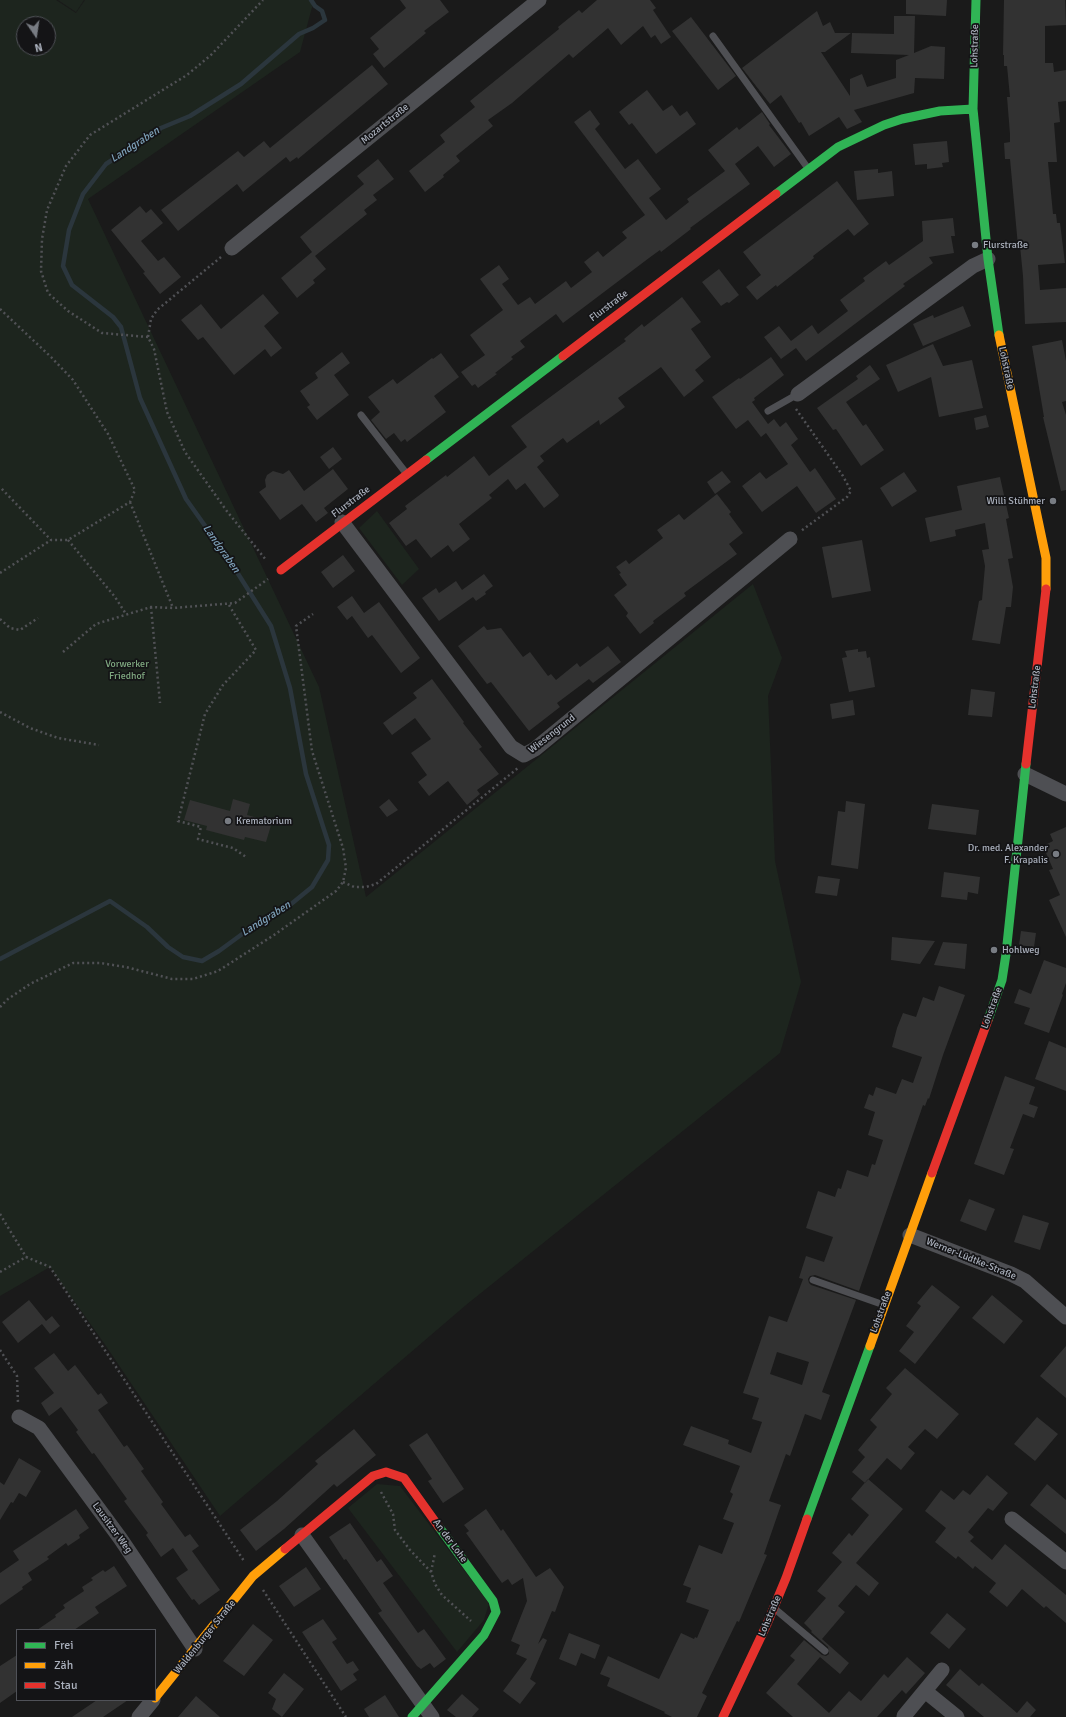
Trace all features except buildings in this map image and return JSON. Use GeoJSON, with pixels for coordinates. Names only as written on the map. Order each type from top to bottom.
{"type":"FeatureCollection","features":[{"type":"Feature","properties":{"kind":"main road","name":"Lohstraße"},"geometry":{"type":"LineString","coordinates":[[723,1717],[774,1608],[786,1578],[1002,980],[1048,581],[1046,558],[996,320],[988,259],[973,109],[976,0]]}},
{"type":"Feature","properties":{"kind":"main road","name":"Flurstraße"},"geometry":{"type":"LineString","coordinates":[[281,570],[342,522],[838,148],[884,125],[918,115],[973,109]]}},
{"type":"Feature","properties":{"kind":"main road","name":"An der Lohe"},"geometry":{"type":"LineString","coordinates":[[373,1476],[386,1472],[404,1478],[493,1600],[496,1612],[484,1635],[412,1717]]}},
{"type":"Feature","properties":{"kind":"main road"},"geometry":{"type":"LineString","coordinates":[[253,1576],[373,1476]]}},
{"type":"Feature","properties":{"kind":"main road","name":"Waldenburger Straße"},"geometry":{"type":"LineString","coordinates":[[156,1697],[196,1649],[253,1576]]}},
{"type":"Feature","properties":{"kind":"street","name":"Mozartstraße"},"geometry":{"type":"LineString","coordinates":[[232,248],[539,0]]}},
{"type":"Feature","properties":{"kind":"street"},"geometry":{"type":"LineString","coordinates":[[798,394],[973,266],[988,259]]}},
{"type":"Feature","properties":{"kind":"street","name":"Wiesengrund"},"geometry":{"type":"LineString","coordinates":[[342,522],[511,747],[524,755],[535,749],[790,539]]}},
{"type":"Feature","properties":{"kind":"street"},"geometry":{"type":"LineString","coordinates":[[1025,774],[1064,789]]}},
{"type":"Feature","properties":{"kind":"street","name":"Werner-Lüdtke-Straße"},"geometry":{"type":"LineString","coordinates":[[910,1235],[1026,1281],[1066,1317]]}},
{"type":"Feature","properties":{"kind":"street","name":"Lausitzer Weg"},"geometry":{"type":"LineString","coordinates":[[19,1417],[38,1428],[120,1538],[196,1649]]}},
{"type":"Feature","properties":{"kind":"street"},"geometry":{"type":"LineString","coordinates":[[1012,1519],[1066,1562]]}},
{"type":"Feature","properties":{"kind":"street"},"geometry":{"type":"LineString","coordinates":[[302,1535],[432,1717]]}},
{"type":"Feature","properties":{"kind":"street"},"geometry":{"type":"LineString","coordinates":[[904,1716],[942,1670]]}},
{"type":"Feature","properties":{"kind":"street"},"geometry":{"type":"LineString","coordinates":[[925,1691],[957,1717]]}},
{"type":"Feature","properties":{"kind":"street"},"geometry":{"type":"LineString","coordinates":[[139,1717],[152,1701]]}},
{"type":"Feature","properties":{"kind":"lane"},"geometry":{"type":"LineString","coordinates":[[713,36],[809,169]]}},
{"type":"Feature","properties":{"kind":"lane"},"geometry":{"type":"LineString","coordinates":[[768,411],[798,394]]}},
{"type":"Feature","properties":{"kind":"lane"},"geometry":{"type":"LineString","coordinates":[[361,415],[407,473]]}},
{"type":"Feature","properties":{"kind":"lane"},"geometry":{"type":"LineString","coordinates":[[813,1280],[884,1305]]}},
{"type":"Feature","properties":{"kind":"lane"},"geometry":{"type":"LineString","coordinates":[[774,1608],[825,1651]]}},
{"type":"Feature","properties":{"kind":"path"},"geometry":{"type":"LineString","coordinates":[[148,337],[102,333],[68,311],[48,292],[41,271],[42,239],[47,210],[66,166],[90,135],[187,75],[211,55],[263,0]]}},
{"type":"Feature","properties":{"kind":"path"},"geometry":{"type":"LineString","coordinates":[[232,248],[156,310],[151,319],[148,337],[154,349],[167,412],[185,452],[226,510],[267,562]]}},
{"type":"Feature","properties":{"kind":"path"},"geometry":{"type":"LineString","coordinates":[[0,310],[51,357],[73,380],[108,434],[135,490],[130,502],[68,540],[51,540],[0,573]]}},
{"type":"Feature","properties":{"kind":"path"},"geometry":{"type":"LineString","coordinates":[[790,539],[847,497],[851,491],[843,476],[796,408],[798,394]]}},
{"type":"Feature","properties":{"kind":"path"},"geometry":{"type":"LineString","coordinates":[[0,487],[51,540]]}},
{"type":"Feature","properties":{"kind":"path"},"geometry":{"type":"LineString","coordinates":[[130,502],[173,608]]}},
{"type":"Feature","properties":{"kind":"path"},"geometry":{"type":"LineString","coordinates":[[68,540],[115,597],[126,614]]}},
{"type":"Feature","properties":{"kind":"path"},"geometry":{"type":"LineString","coordinates":[[64,652],[96,624],[151,607],[173,608],[235,604],[264,582]]}},
{"type":"Feature","properties":{"kind":"path"},"geometry":{"type":"LineString","coordinates":[[229,604],[256,650],[222,684],[205,714],[178,821],[200,827],[198,839],[234,848],[246,857]]}},
{"type":"Feature","properties":{"kind":"path"},"geometry":{"type":"LineString","coordinates":[[151,607],[160,703]]}},
{"type":"Feature","properties":{"kind":"path"},"geometry":{"type":"LineString","coordinates":[[0,1007],[8,999],[30,984],[51,972],[73,963],[100,963],[126,967],[172,980],[194,979],[218,971],[274,935],[336,891],[343,882],[346,868],[343,848],[312,752],[296,626],[313,614]]}},
{"type":"Feature","properties":{"kind":"path"},"geometry":{"type":"LineString","coordinates":[[0,619],[10,628],[20,630],[38,618]]}},
{"type":"Feature","properties":{"kind":"path"},"geometry":{"type":"LineString","coordinates":[[0,712],[30,728],[58,738],[99,745]]}},
{"type":"Feature","properties":{"kind":"path"},"geometry":{"type":"LineString","coordinates":[[343,882],[354,887],[366,887],[376,884],[520,766],[524,755]]}},
{"type":"Feature","properties":{"kind":"path"},"geometry":{"type":"LineString","coordinates":[[0,1214],[26,1257],[50,1267],[346,1717]]}},
{"type":"Feature","properties":{"kind":"path"},"geometry":{"type":"LineString","coordinates":[[0,1272],[26,1257]]}},
{"type":"Feature","properties":{"kind":"path"},"geometry":{"type":"LineString","coordinates":[[0,1350],[17,1376],[19,1417]]}},
{"type":"Feature","properties":{"kind":"path"},"geometry":{"type":"LineString","coordinates":[[373,1476],[392,1514],[395,1530],[410,1550],[431,1572],[435,1584],[442,1595],[484,1635]]}},
{"type":"Feature","properties":{"kind":"green space","name":"Vorwerker Friedhof"},"geometry":{"type":"Polygon","coordinates":[[[0,0],[56,0],[76,13],[85,0],[314,0],[300,52],[88,199],[319,687],[366,897],[753,584],[782,658],[768,696],[775,861],[801,982],[780,1053],[466,1305],[220,1516],[106,1346],[50,1267],[0,1296],[0,0]]]}},
{"type":"Feature","properties":{"kind":"green space"},"geometry":{"type":"Polygon","coordinates":[[[58,0],[84,0],[76,12],[58,0]]]}},
{"type":"Feature","properties":{"kind":"green space"},"geometry":{"type":"Polygon","coordinates":[[[377,511],[419,569],[402,585],[359,528],[377,511]]]}},
{"type":"Feature","properties":{"kind":"green space"},"geometry":{"type":"Polygon","coordinates":[[[377,1484],[400,1486],[489,1603],[484,1620],[457,1652],[348,1508],[377,1484]]]}},
{"type":"Feature","properties":{"kind":"waterway","name":"Landgraben"},"geometry":{"type":"LineString","coordinates":[[0,959],[110,901],[147,927],[168,947],[183,957],[202,961],[219,951],[260,921],[285,909],[312,887],[328,860],[329,845],[306,774],[290,688],[271,626],[230,561],[186,499],[140,398],[121,327],[113,317],[72,285],[63,266],[69,230],[83,194],[106,164],[161,128],[190,116],[241,84],[299,34],[313,28],[325,20],[322,11],[315,6],[311,0]]}},
{"type":"Feature","properties":{"kind":"traffic: fast"},"geometry":{"type":"LineString","coordinates":[[976,0],[973,109],[988,259],[999,335]]}},
{"type":"Feature","properties":{"kind":"traffic: fast"},"geometry":{"type":"LineString","coordinates":[[776,194],[838,147],[884,125],[902,119],[940,111],[973,109]]}},
{"type":"Feature","properties":{"kind":"traffic: fast"},"geometry":{"type":"LineString","coordinates":[[426,460],[563,356]]}},
{"type":"Feature","properties":{"kind":"traffic: fast"},"geometry":{"type":"LineString","coordinates":[[988,1020],[1002,980],[1006,954],[1026,764]]}},
{"type":"Feature","properties":{"kind":"traffic: fast"},"geometry":{"type":"LineString","coordinates":[[807,1519],[870,1346]]}},
{"type":"Feature","properties":{"kind":"traffic: fast"},"geometry":{"type":"LineString","coordinates":[[412,1717],[484,1635],[496,1612],[493,1601],[439,1527]]}},
{"type":"Feature","properties":{"kind":"traffic: slow"},"geometry":{"type":"LineString","coordinates":[[999,335],[1046,558],[1046,589]]}},
{"type":"Feature","properties":{"kind":"traffic: slow"},"geometry":{"type":"LineString","coordinates":[[870,1346],[932,1173]]}},
{"type":"Feature","properties":{"kind":"traffic: slow"},"geometry":{"type":"LineString","coordinates":[[156,1697],[253,1576],[285,1549]]}},
{"type":"Feature","properties":{"kind":"traffic: jam"},"geometry":{"type":"LineString","coordinates":[[563,356],[776,194]]}},
{"type":"Feature","properties":{"kind":"traffic: jam"},"geometry":{"type":"LineString","coordinates":[[281,570],[426,460]]}},
{"type":"Feature","properties":{"kind":"traffic: jam"},"geometry":{"type":"LineString","coordinates":[[1026,764],[1046,589]]}},
{"type":"Feature","properties":{"kind":"traffic: jam"},"geometry":{"type":"LineString","coordinates":[[932,1173],[988,1020]]}},
{"type":"Feature","properties":{"kind":"traffic: jam"},"geometry":{"type":"LineString","coordinates":[[285,1549],[373,1476],[386,1472],[404,1478],[439,1527]]}},
{"type":"Feature","properties":{"kind":"traffic: jam"},"geometry":{"type":"LineString","coordinates":[[723,1717],[767,1624],[786,1578],[807,1519]]}},
{"type":"Feature","properties":{"kind":"place","name":"Flurstraße"},"geometry":{"type":"Point","coordinates":[975,245]}},
{"type":"Feature","properties":{"kind":"place","name":"Willi Stühmer"},"geometry":{"type":"Point","coordinates":[1053,501]}},
{"type":"Feature","properties":{"kind":"place","name":"Krematorium"},"geometry":{"type":"Point","coordinates":[228,821]}},
{"type":"Feature","properties":{"kind":"place","name":"Dr. med. Alexander F. Krapalis"},"geometry":{"type":"Point","coordinates":[1056,854]}},
{"type":"Feature","properties":{"kind":"place","name":"Hohlweg"},"geometry":{"type":"Point","coordinates":[994,950]}}]}
